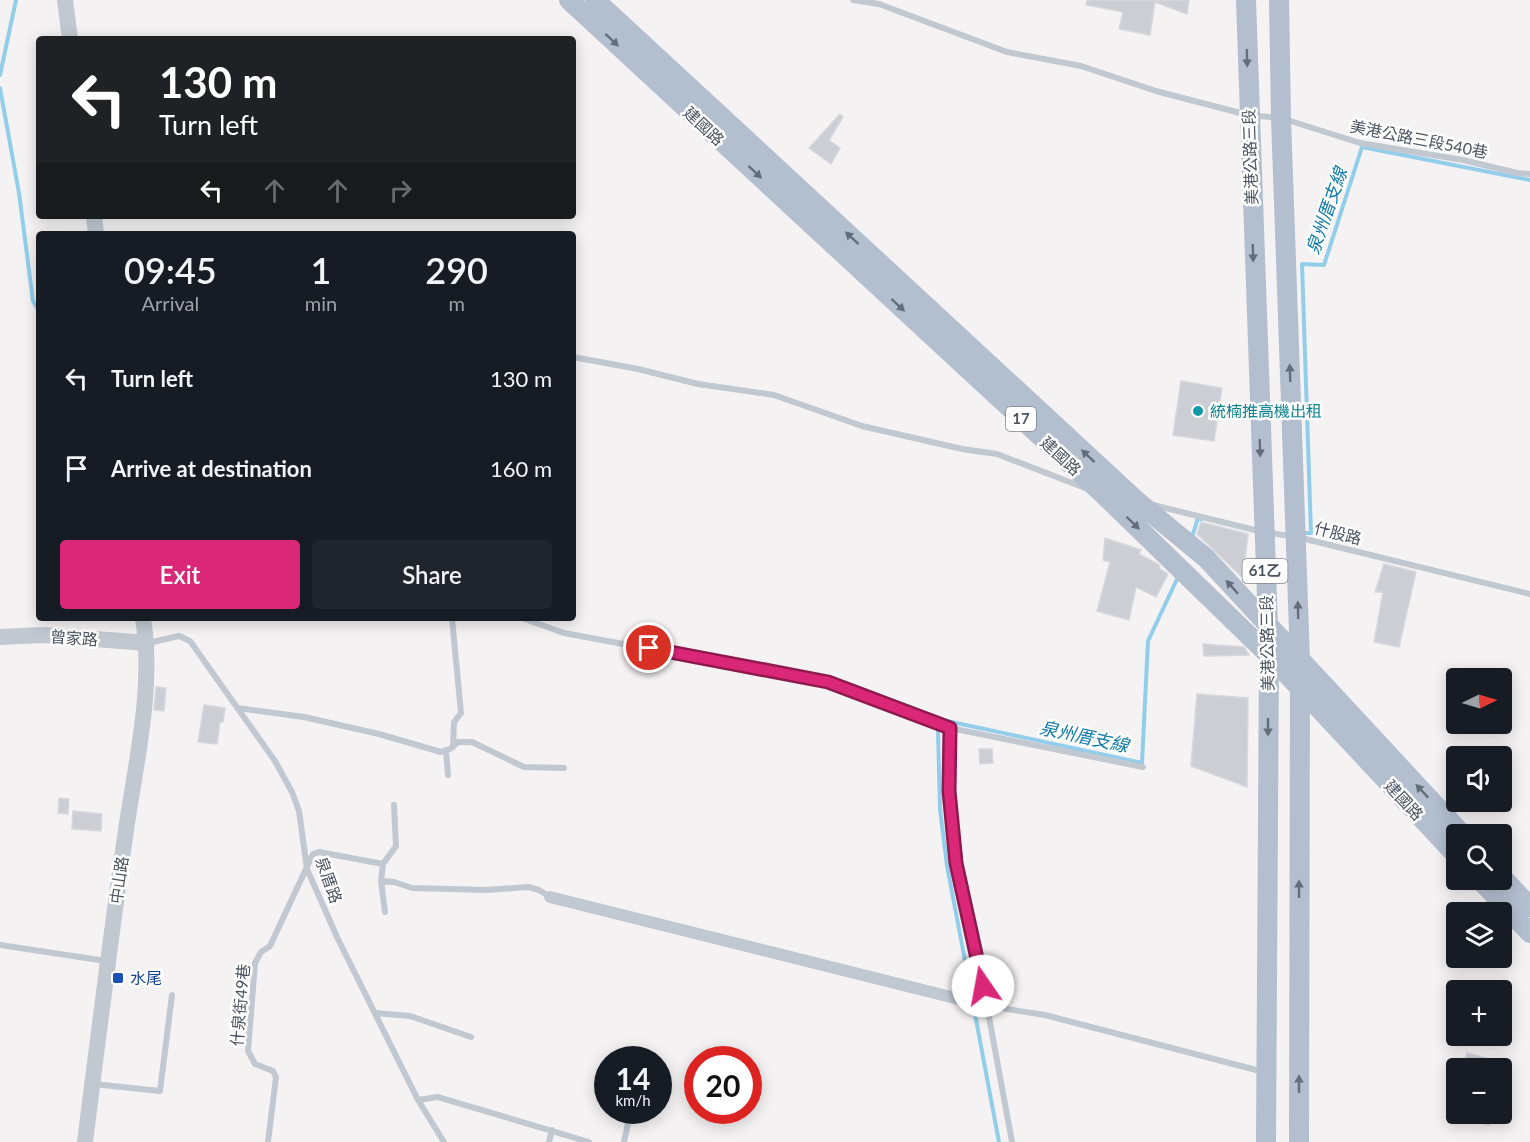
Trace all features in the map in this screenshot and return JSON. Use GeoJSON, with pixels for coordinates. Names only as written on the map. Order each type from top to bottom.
{"type":"FeatureCollection","features":[{"type":"Feature","properties":{"kind":"main road","name":"建國路"},"geometry":{"type":"LineString","coordinates":[[569,0],[1110,496],[1269,655],[1446,844]]}},
{"type":"Feature","properties":{"kind":"main road","name":"建國路"},"geometry":{"type":"LineString","coordinates":[[595,0],[1132,501],[1206,558],[1453,824]]}},
{"type":"Feature","properties":{"kind":"main road","name":"美港公路三段"},"geometry":{"type":"LineString","coordinates":[[1246,0],[1248,115],[1269,655],[1266,1142]]}},
{"type":"Feature","properties":{"kind":"main road","name":"美港公路三段"},"geometry":{"type":"LineString","coordinates":[[1279,0],[1275,118],[1297,537],[1300,660],[1299,1142]]}},
{"type":"Feature","properties":{"kind":"main road"},"geometry":{"type":"LineString","coordinates":[[1512,888],[1530,908]]}},
{"type":"Feature","properties":{"kind":"main road"},"geometry":{"type":"LineString","coordinates":[[1489,890],[1530,933]]}},
{"type":"Feature","properties":{"kind":"street"},"geometry":{"type":"LineString","coordinates":[[65,0],[70,36]]}},
{"type":"Feature","properties":{"kind":"street","name":"中山路"},"geometry":{"type":"LineString","coordinates":[[85,1142],[144,704],[147,643],[143,621]]}},
{"type":"Feature","properties":{"kind":"street","name":"曾家路"},"geometry":{"type":"LineString","coordinates":[[0,638],[43,635],[147,643]]}},
{"type":"Feature","properties":{"kind":"street"},"geometry":{"type":"LineString","coordinates":[[550,897],[987,1006]]}},
{"type":"Feature","properties":{"kind":"lane","name":"美港公路三段540巷"},"geometry":{"type":"LineString","coordinates":[[853,0],[879,4],[1007,52],[1081,66],[1156,91],[1248,115],[1275,118],[1360,143],[1530,174]]}},
{"type":"Feature","properties":{"kind":"lane"},"geometry":{"type":"LineString","coordinates":[[576,358],[638,369],[698,384],[774,395],[862,426],[962,449],[997,454],[1110,496]]}},
{"type":"Feature","properties":{"kind":"lane","name":"什股路"},"geometry":{"type":"LineString","coordinates":[[1132,501],[1263,532],[1297,537],[1530,594]]}},
{"type":"Feature","properties":{"kind":"lane"},"geometry":{"type":"LineString","coordinates":[[452,621],[460,713],[454,722],[453,747]]}},
{"type":"Feature","properties":{"kind":"lane"},"geometry":{"type":"LineString","coordinates":[[530,621],[564,633],[828,682],[950,728],[1143,767]]}},
{"type":"Feature","properties":{"kind":"lane","name":"泉厝路"},"geometry":{"type":"LineString","coordinates":[[147,643],[179,636],[190,641],[275,761],[292,792],[299,811],[307,869],[336,937],[418,1100],[444,1142]]}},
{"type":"Feature","properties":{"kind":"lane"},"geometry":{"type":"LineString","coordinates":[[237,708],[304,717],[379,734],[441,752],[458,742],[472,742],[524,767],[564,768]]}},
{"type":"Feature","properties":{"kind":"lane"},"geometry":{"type":"LineString","coordinates":[[950,728],[949,791],[956,863],[987,1006],[1011,1142]]}},
{"type":"Feature","properties":{"kind":"lane"},"geometry":{"type":"LineString","coordinates":[[446,750],[448,775]]}},
{"type":"Feature","properties":{"kind":"lane"},"geometry":{"type":"LineString","coordinates":[[385,912],[381,881],[383,864],[396,846],[394,805]]}},
{"type":"Feature","properties":{"kind":"lane"},"geometry":{"type":"LineString","coordinates":[[307,869],[310,857],[319,852],[383,864]]}},
{"type":"Feature","properties":{"kind":"lane","name":"什泉街49巷"},"geometry":{"type":"LineString","coordinates":[[268,1142],[276,1077],[273,1071],[255,1064],[248,1051],[255,963],[261,952],[270,946],[307,869]]}},
{"type":"Feature","properties":{"kind":"lane"},"geometry":{"type":"LineString","coordinates":[[381,881],[394,882],[412,888],[487,890],[528,887],[539,890],[550,897]]}},
{"type":"Feature","properties":{"kind":"lane"},"geometry":{"type":"LineString","coordinates":[[0,945],[108,961]]}},
{"type":"Feature","properties":{"kind":"lane"},"geometry":{"type":"LineString","coordinates":[[92,1084],[160,1091],[172,995]]}},
{"type":"Feature","properties":{"kind":"lane"},"geometry":{"type":"LineString","coordinates":[[987,1006],[1045,1014],[1267,1073]]}},
{"type":"Feature","properties":{"kind":"lane"},"geometry":{"type":"LineString","coordinates":[[375,1013],[410,1016],[471,1038]]}},
{"type":"Feature","properties":{"kind":"lane"},"geometry":{"type":"LineString","coordinates":[[418,1100],[438,1097],[589,1142]]}},
{"type":"Feature","properties":{"kind":"lane"},"geometry":{"type":"LineString","coordinates":[[624,1142],[628,1124]]}},
{"type":"Feature","properties":{"kind":"lane"},"geometry":{"type":"LineString","coordinates":[[549,1142],[552,1130]]}},
{"type":"Feature","properties":{"kind":"building"},"geometry":{"type":"Polygon","coordinates":[[[1087,0],[1189,0],[1187,14],[1155,2],[1150,35],[1119,29],[1123,12],[1086,5],[1087,0]]]}},
{"type":"Feature","properties":{"kind":"building"},"geometry":{"type":"Polygon","coordinates":[[[840,114],[843,117],[829,140],[840,148],[831,164],[809,148],[840,114]]]}},
{"type":"Feature","properties":{"kind":"building","name":"統楠推高機出租"},"geometry":{"type":"Polygon","coordinates":[[[1181,381],[1222,388],[1214,441],[1173,435],[1181,381]]]}},
{"type":"Feature","properties":{"kind":"building"},"geometry":{"type":"Polygon","coordinates":[[[1201,522],[1248,534],[1243,578],[1197,534],[1201,522]]]}},
{"type":"Feature","properties":{"kind":"building"},"geometry":{"type":"Polygon","coordinates":[[[1105,538],[1141,550],[1139,554],[1158,564],[1159,568],[1168,574],[1156,597],[1136,587],[1129,620],[1097,611],[1110,562],[1103,560],[1105,538]]]}},
{"type":"Feature","properties":{"kind":"building"},"geometry":{"type":"Polygon","coordinates":[[[1384,564],[1416,572],[1399,647],[1374,642],[1383,592],[1375,592],[1384,564]]]}},
{"type":"Feature","properties":{"kind":"building"},"geometry":{"type":"Polygon","coordinates":[[[1203,644],[1244,647],[1249,655],[1204,656],[1203,644]]]}},
{"type":"Feature","properties":{"kind":"building"},"geometry":{"type":"Polygon","coordinates":[[[156,687],[166,688],[164,711],[154,710],[156,687]]]}},
{"type":"Feature","properties":{"kind":"building"},"geometry":{"type":"Polygon","coordinates":[[[1197,694],[1248,698],[1247,787],[1191,766],[1197,694]]]}},
{"type":"Feature","properties":{"kind":"building"},"geometry":{"type":"Polygon","coordinates":[[[204,705],[225,708],[223,722],[220,722],[217,744],[198,742],[204,705]]]}},
{"type":"Feature","properties":{"kind":"building"},"geometry":{"type":"Polygon","coordinates":[[[979,749],[992,749],[993,763],[980,764],[979,749]]]}},
{"type":"Feature","properties":{"kind":"building"},"geometry":{"type":"Polygon","coordinates":[[[59,798],[69,799],[68,814],[58,813],[59,798]]]}},
{"type":"Feature","properties":{"kind":"building"},"geometry":{"type":"Polygon","coordinates":[[[73,811],[102,814],[101,831],[72,829],[73,811]]]}},
{"type":"Feature","properties":{"kind":"building"},"geometry":{"type":"Polygon","coordinates":[[[1467,1053],[1485,1058],[1466,1058],[1467,1053]]]}},
{"type":"Feature","properties":{"kind":"waterway"},"geometry":{"type":"LineString","coordinates":[[0,75],[16,0]]}},
{"type":"Feature","properties":{"kind":"waterway"},"geometry":{"type":"LineString","coordinates":[[0,88],[19,193],[33,301],[36,306]]}},
{"type":"Feature","properties":{"kind":"waterway","name":"泉州厝支線"},"geometry":{"type":"LineString","coordinates":[[1304,533],[1311,533],[1302,264],[1324,265],[1362,147],[1530,180]]}},
{"type":"Feature","properties":{"kind":"waterway","name":"泉州厝支線"},"geometry":{"type":"LineString","coordinates":[[1192,537],[1198,518],[1201,519]]}},
{"type":"Feature","properties":{"kind":"waterway","name":"泉州厝支線"},"geometry":{"type":"LineString","coordinates":[[938,719],[1142,763],[1148,641],[1178,577]]}},
{"type":"Feature","properties":{"kind":"waterway","name":"泉州厝支線"},"geometry":{"type":"LineString","coordinates":[[938,731],[940,809],[947,866],[971,992]]}},
{"type":"Feature","properties":{"kind":"waterway","name":"泉州厝支線"},"geometry":{"type":"LineString","coordinates":[[975,1014],[999,1142]]}},
{"type":"Feature","properties":{"kind":"place","name":"統楠推高機出租"},"geometry":{"type":"Point","coordinates":[1198,411]}},
{"type":"Feature","properties":{"kind":"place","name":"水尾"},"geometry":{"type":"Point","coordinates":[118,978]}},
{"type":"Feature","properties":{"kind":"route"},"geometry":{"type":"LineString","coordinates":[[649,648],[828,682],[950,728],[949,791],[956,863],[983,986]]}}]}
